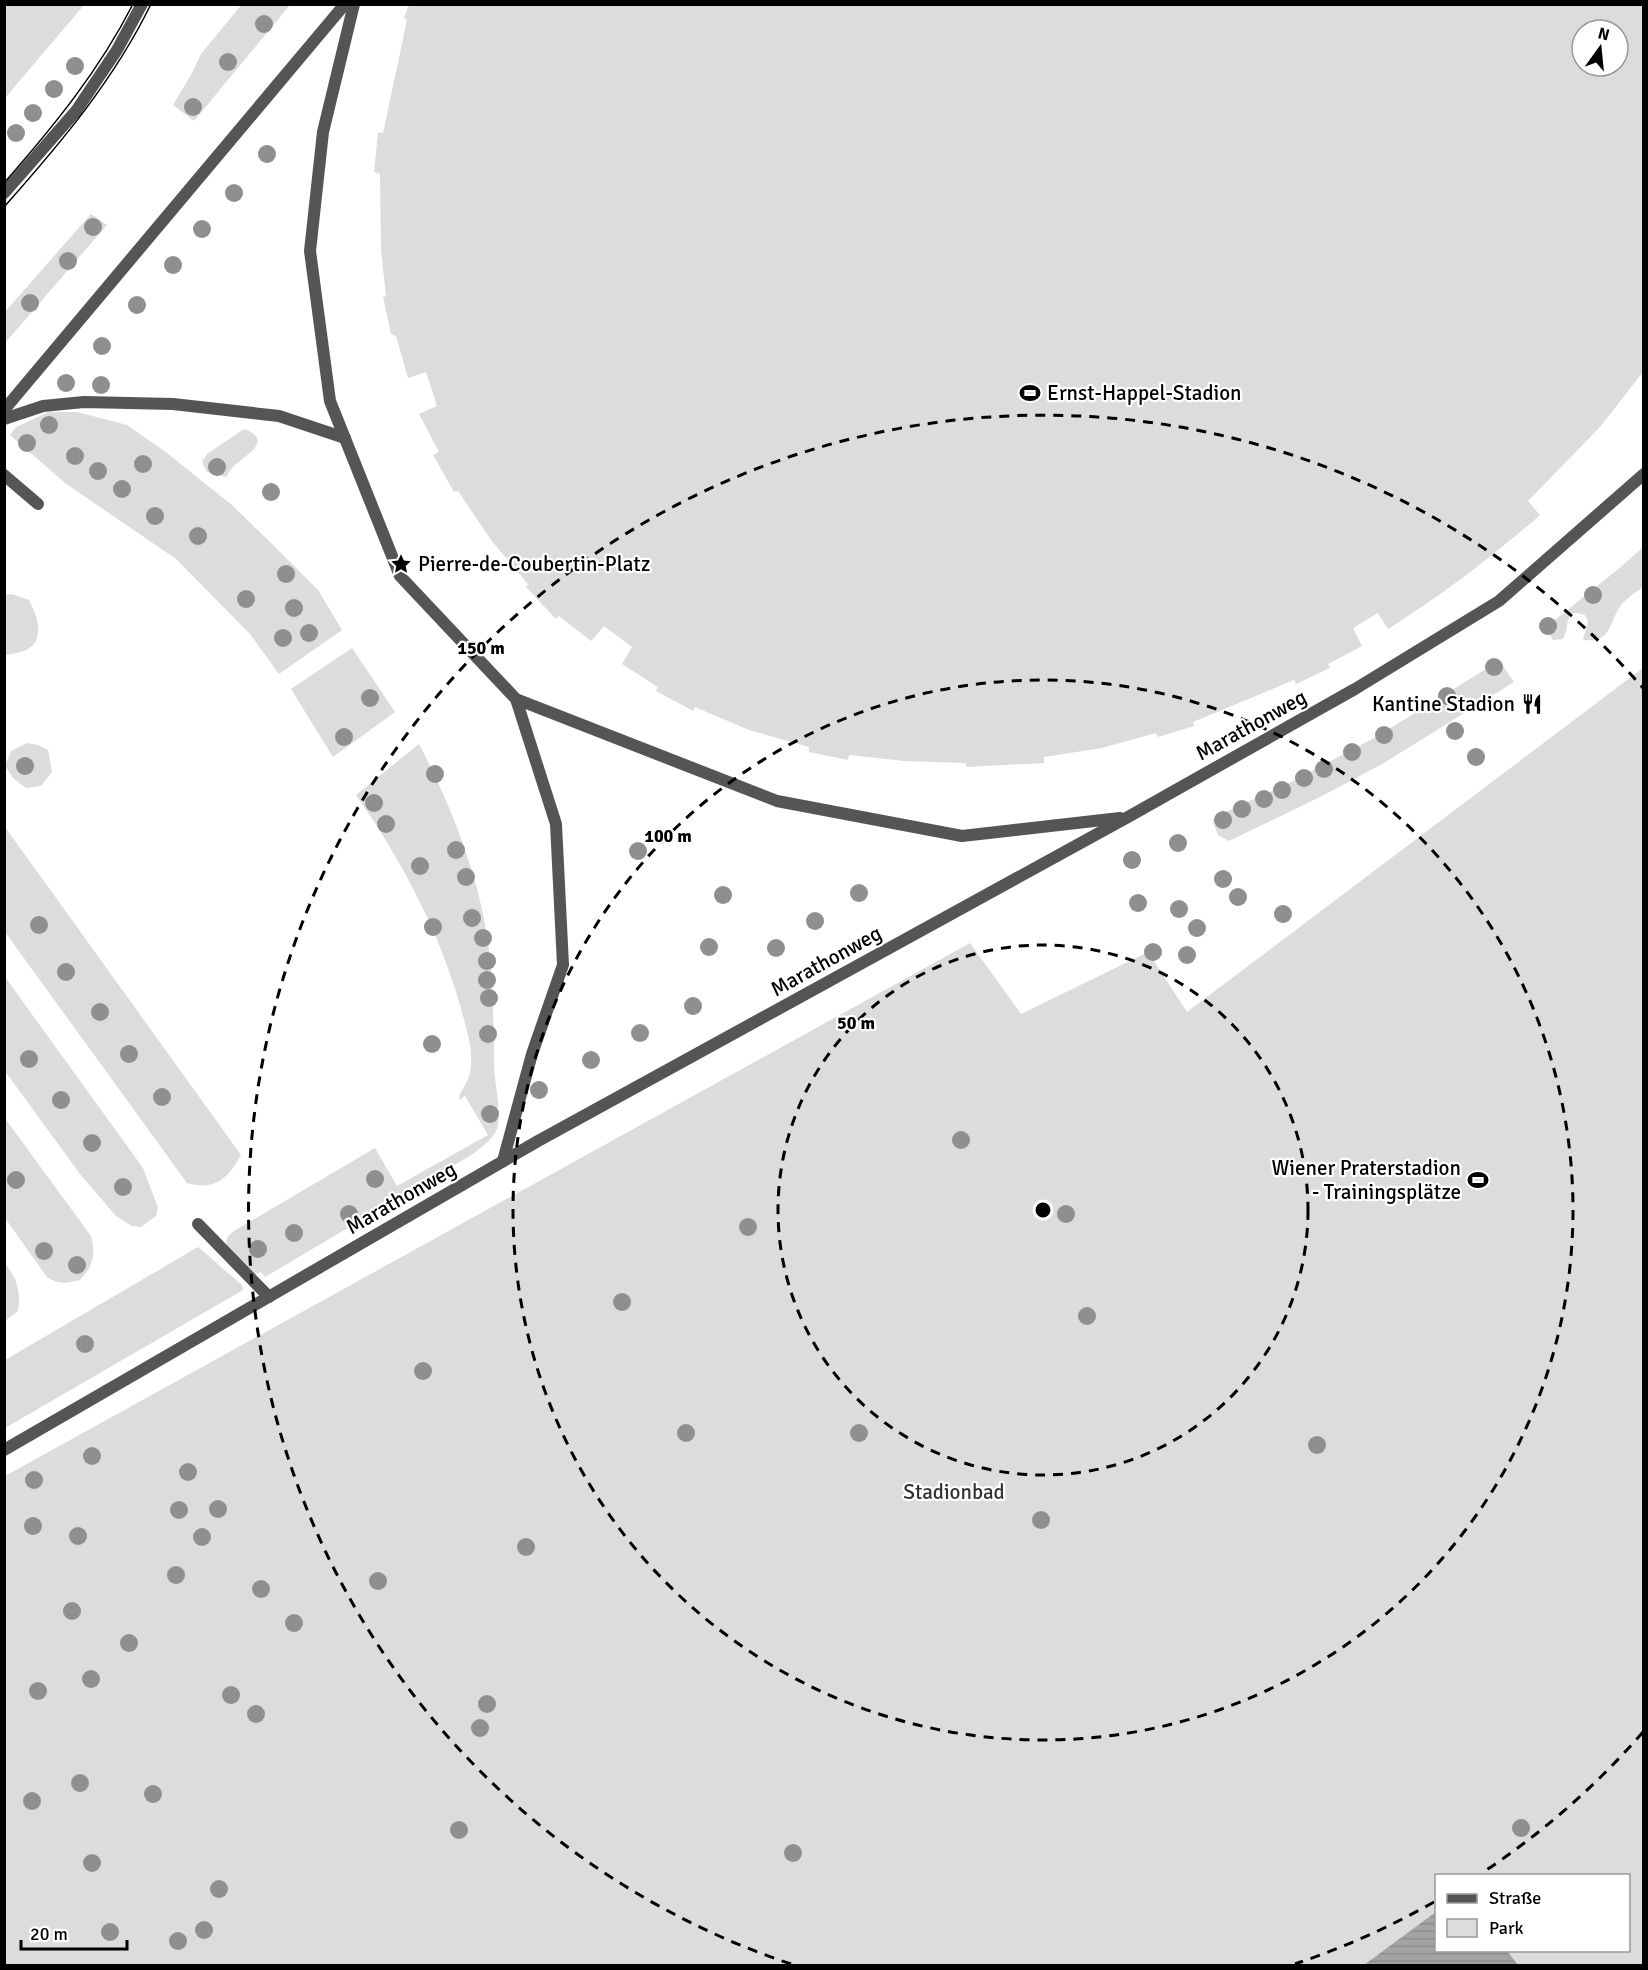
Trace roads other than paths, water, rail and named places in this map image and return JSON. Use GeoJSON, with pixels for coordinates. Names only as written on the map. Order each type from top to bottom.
{"type":"FeatureCollection","features":[{"type":"Feature","properties":{"kind":"street"},"geometry":{"type":"LineString","coordinates":[[4,194],[76,111],[117,50],[142,4]]}},
{"type":"Feature","properties":{"kind":"street"},"geometry":{"type":"LineString","coordinates":[[4,410],[345,4]]}},
{"type":"Feature","properties":{"kind":"street"},"geometry":{"type":"LineString","coordinates":[[354,4],[323,132],[310,251],[330,401],[400,576],[516,699],[789,804],[962,836],[1128,817]]}},
{"type":"Feature","properties":{"kind":"street"},"geometry":{"type":"LineString","coordinates":[[4,419],[43,406],[84,402],[173,404],[279,416],[345,438]]}},
{"type":"Feature","properties":{"kind":"street","name":"Marathonweg"},"geometry":{"type":"LineString","coordinates":[[4,1450],[503,1161],[1128,817],[1355,689],[1499,601],[1644,474]]}},
{"type":"Feature","properties":{"kind":"street"},"geometry":{"type":"LineString","coordinates":[[4,475],[38,504]]}},
{"type":"Feature","properties":{"kind":"street"},"geometry":{"type":"LineString","coordinates":[[503,1161],[532,1054],[563,965],[556,824],[516,699]]}},
{"type":"Feature","properties":{"kind":"street"},"geometry":{"type":"LineString","coordinates":[[198,1224],[269,1297]]}},
{"type":"Feature","properties":{"kind":"tram line"},"geometry":{"type":"LineString","coordinates":[[4,183],[74,98],[120,29],[133,4]]}},
{"type":"Feature","properties":{"kind":"tram line"},"geometry":{"type":"LineString","coordinates":[[4,207],[85,110],[120,59],[151,4]]}},
{"type":"Feature","properties":{"kind":"place","name":"Ernst-Happel-Stadion"},"geometry":{"type":"Point","coordinates":[1030,393]}},
{"type":"Feature","properties":{"kind":"place","name":"Pierre-de-Coubertin-Platz"},"geometry":{"type":"Point","coordinates":[401,564]}},
{"type":"Feature","properties":{"kind":"place","name":"Kantine Stadion"},"geometry":{"type":"Point","coordinates":[1532,704]}},
{"type":"Feature","properties":{"kind":"place","name":"Wiener Praterstadion - Trainingsplätze"},"geometry":{"type":"Point","coordinates":[1478,1180]}},
{"type":"Feature","properties":{"kind":"park label","name":"Stadionbad"},"geometry":{"type":"Point","coordinates":[954,1492]}}]}
